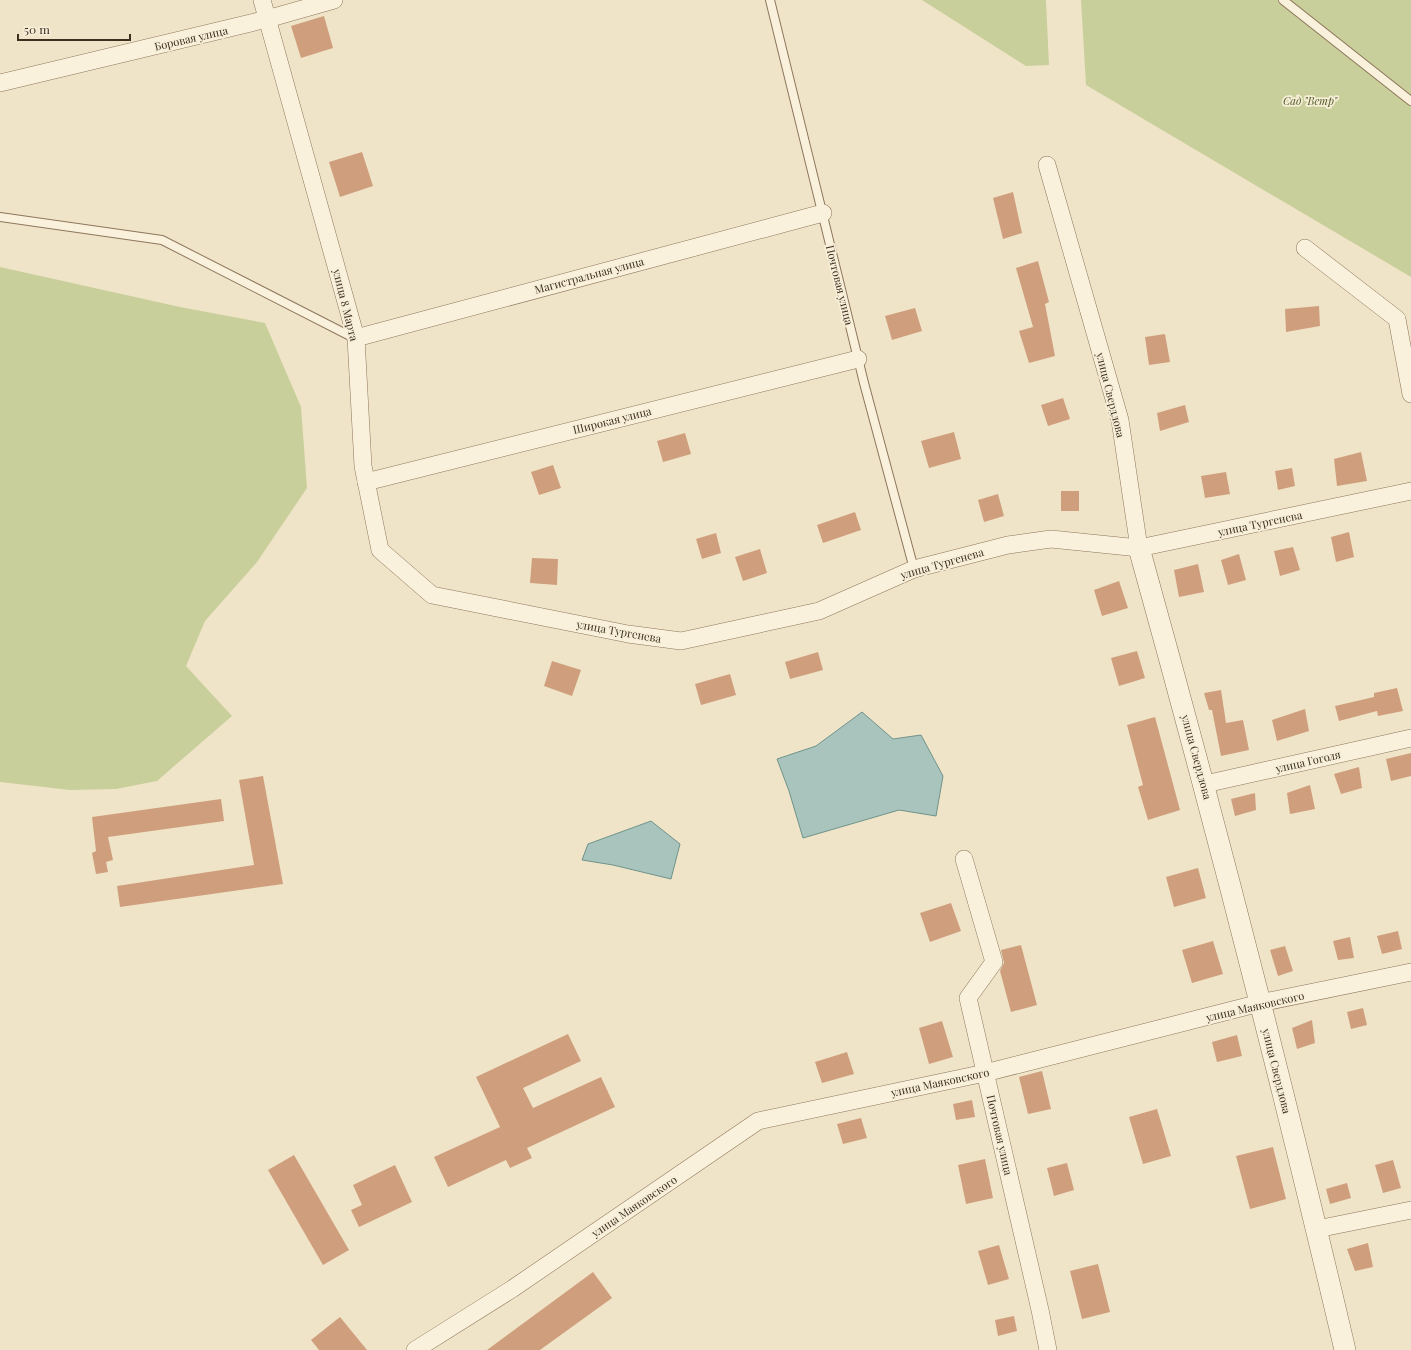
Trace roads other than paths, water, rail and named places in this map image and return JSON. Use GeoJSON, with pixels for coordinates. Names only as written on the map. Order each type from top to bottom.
{"type":"FeatureCollection","features":[{"type":"Feature","properties":{"kind":"street","name":"улица 8 Марта"},"geometry":{"type":"LineString","coordinates":[[262,0],[356,338],[363,466],[380,550],[432,595]]}},
{"type":"Feature","properties":{"kind":"street","name":"Боровая улица"},"geometry":{"type":"LineString","coordinates":[[0,83],[267,19],[334,0]]}},
{"type":"Feature","properties":{"kind":"street","name":"улица Свердлова"},"geometry":{"type":"LineString","coordinates":[[1047,165],[1120,420],[1140,548],[1205,784],[1317,1229],[1345,1350]]}},
{"type":"Feature","properties":{"kind":"street","name":"Магистральная улица"},"geometry":{"type":"LineString","coordinates":[[356,338],[822,213]]}},
{"type":"Feature","properties":{"kind":"street"},"geometry":{"type":"LineString","coordinates":[[1305,248],[1396,319],[1411,394]]}},
{"type":"Feature","properties":{"kind":"street","name":"Широкая улица"},"geometry":{"type":"LineString","coordinates":[[366,482],[858,359]]}},
{"type":"Feature","properties":{"kind":"street","name":"улица Тургенева"},"geometry":{"type":"LineString","coordinates":[[432,595],[628,634],[681,641],[819,611],[914,569],[1008,545],[1051,539],[1140,548],[1411,491]]}},
{"type":"Feature","properties":{"kind":"street","name":"улица Гоголя"},"geometry":{"type":"LineString","coordinates":[[1205,784],[1411,738]]}},
{"type":"Feature","properties":{"kind":"street","name":"Почтовая улица"},"geometry":{"type":"LineString","coordinates":[[964,859],[994,962],[968,998],[1048,1350]]}},
{"type":"Feature","properties":{"kind":"street","name":"улица Маяковского"},"geometry":{"type":"LineString","coordinates":[[415,1350],[512,1289],[758,1121],[985,1072],[1260,1003],[1411,972]]}},
{"type":"Feature","properties":{"kind":"street"},"geometry":{"type":"LineString","coordinates":[[1317,1229],[1411,1210]]}},
{"type":"Feature","properties":{"kind":"lane","name":"Почтовая улица"},"geometry":{"type":"LineString","coordinates":[[770,0],[858,359],[914,569]]}},
{"type":"Feature","properties":{"kind":"lane"},"geometry":{"type":"LineString","coordinates":[[1283,0],[1411,100]]}},
{"type":"Feature","properties":{"kind":"lane"},"geometry":{"type":"LineString","coordinates":[[0,217],[162,240],[356,338]]}},
{"type":"Feature","properties":{"kind":"water"},"geometry":{"type":"Polygon","coordinates":[[[862,712],[893,739],[921,735],[943,776],[936,816],[899,810],[803,838],[789,791],[777,759],[816,746],[862,712]]]}},
{"type":"Feature","properties":{"kind":"water"},"geometry":{"type":"Polygon","coordinates":[[[651,821],[680,844],[671,879],[613,865],[582,860],[588,844],[651,821]]]}},
{"type":"Feature","properties":{"kind":"park label","name":"Сад \"Ветр\""},"geometry":{"type":"Point","coordinates":[1310,100]}}]}
